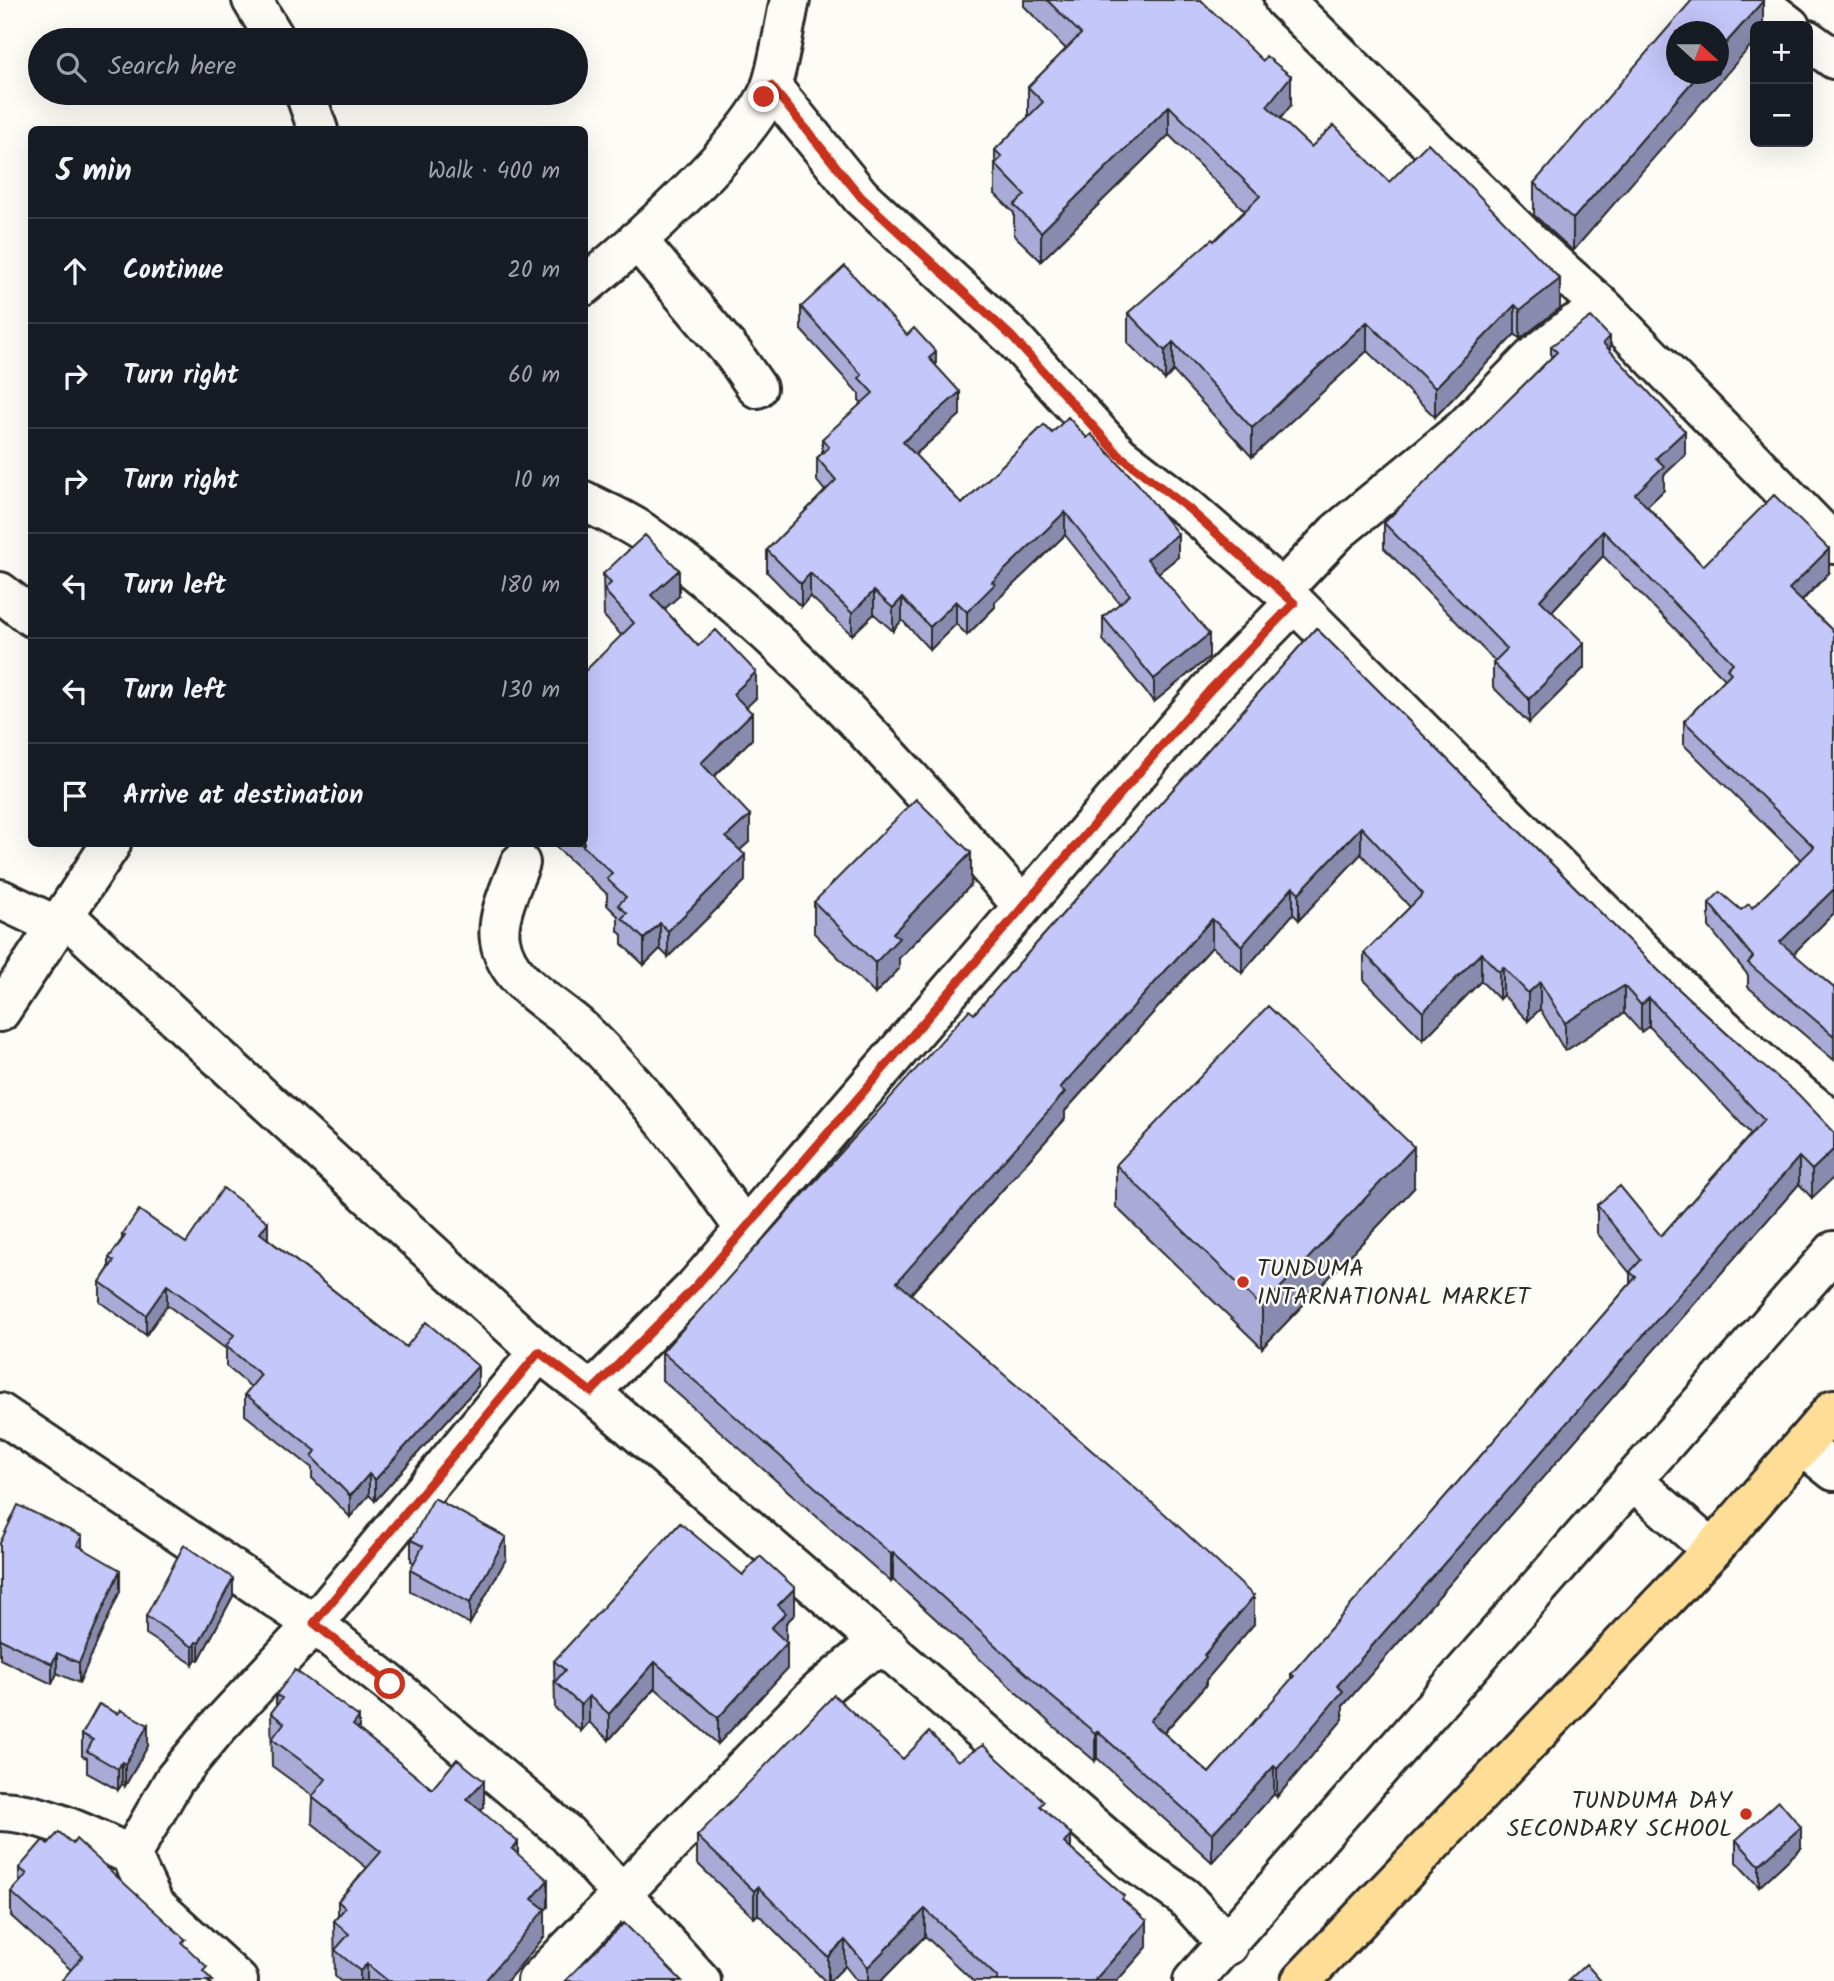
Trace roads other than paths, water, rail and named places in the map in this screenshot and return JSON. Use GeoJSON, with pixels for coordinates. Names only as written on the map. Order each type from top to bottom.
{"type":"FeatureCollection","features":[{"type":"Feature","properties":{"kind":"highway"},"geometry":{"type":"LineString","coordinates":[[1301,1981],[1712,1550],[1804,1447],[1834,1409]]}},
{"type":"Feature","properties":{"kind":"street"},"geometry":{"type":"LineString","coordinates":[[252,0],[268,28]]}},
{"type":"Feature","properties":{"kind":"street"},"geometry":{"type":"LineString","coordinates":[[588,283],[680,200],[746,127],[771,86],[790,0]]}},
{"type":"Feature","properties":{"kind":"street"},"geometry":{"type":"LineString","coordinates":[[1284,0],[1531,243],[1606,310],[1834,544]]}},
{"type":"Feature","properties":{"kind":"street"},"geometry":{"type":"LineString","coordinates":[[1756,0],[1783,21]]}},
{"type":"Feature","properties":{"kind":"street"},"geometry":{"type":"LineString","coordinates":[[1813,44],[1834,59]]}},
{"type":"Feature","properties":{"kind":"street"},"geometry":{"type":"LineString","coordinates":[[771,86],[861,197],[1011,336],[1119,455],[1189,509],[1288,596],[1674,983],[1767,1068],[1834,1122]]}},
{"type":"Feature","properties":{"kind":"street"},"geometry":{"type":"LineString","coordinates":[[309,105],[317,126]]}},
{"type":"Feature","properties":{"kind":"street"},"geometry":{"type":"LineString","coordinates":[[637,240],[734,355],[757,388]]}},
{"type":"Feature","properties":{"kind":"street"},"geometry":{"type":"LineString","coordinates":[[591,1392],[695,1287],[1210,690],[1337,532],[1463,429],[1533,357],[1575,324],[1606,310]]}},
{"type":"Feature","properties":{"kind":"street"},"geometry":{"type":"LineString","coordinates":[[588,503],[639,530],[739,609],[876,739],[1023,905]]}},
{"type":"Feature","properties":{"kind":"street"},"geometry":{"type":"LineString","coordinates":[[0,592],[28,614]]}},
{"type":"Feature","properties":{"kind":"street"},"geometry":{"type":"LineString","coordinates":[[0,1012],[109,847]]}},
{"type":"Feature","properties":{"kind":"street"},"geometry":{"type":"LineString","coordinates":[[520,863],[504,906],[499,939],[508,963],[533,992],[580,1029],[645,1100],[706,1174],[744,1228]]}},
{"type":"Feature","properties":{"kind":"street"},"geometry":{"type":"LineString","coordinates":[[0,899],[61,920],[539,1352],[591,1392],[888,1646],[1135,1863],[1184,1898],[1228,1945]]}},
{"type":"Feature","properties":{"kind":"street"},"geometry":{"type":"LineString","coordinates":[[1194,1981],[1834,1251]]}},
{"type":"Feature","properties":{"kind":"street"},"geometry":{"type":"LineString","coordinates":[[131,1855],[174,1780],[216,1729],[314,1623],[539,1352]]}},
{"type":"Feature","properties":{"kind":"street"},"geometry":{"type":"LineString","coordinates":[[0,1413],[314,1623],[567,1834],[701,1981]]}},
{"type":"Feature","properties":{"kind":"street"},"geometry":{"type":"LineString","coordinates":[[1804,1447],[1834,1471]]}},
{"type":"Feature","properties":{"kind":"street"},"geometry":{"type":"LineString","coordinates":[[1632,1480],[1712,1550]]}},
{"type":"Feature","properties":{"kind":"street"},"geometry":{"type":"LineString","coordinates":[[537,1981],[624,1895],[740,1770],[818,1692],[860,1657],[888,1646]]}},
{"type":"Feature","properties":{"kind":"street"},"geometry":{"type":"LineString","coordinates":[[0,1811],[13,1811],[64,1827],[131,1855],[154,1904],[238,1981]]}},
{"type":"Feature","properties":{"kind":"place","name":"TUNDUMA INTARNATIONAL MARKET"},"geometry":{"type":"Point","coordinates":[1243,1282]}},
{"type":"Feature","properties":{"kind":"place","name":"TUNDUMA DAY SECONDARY SCHOOL"},"geometry":{"type":"Point","coordinates":[1746,1814]}}]}
